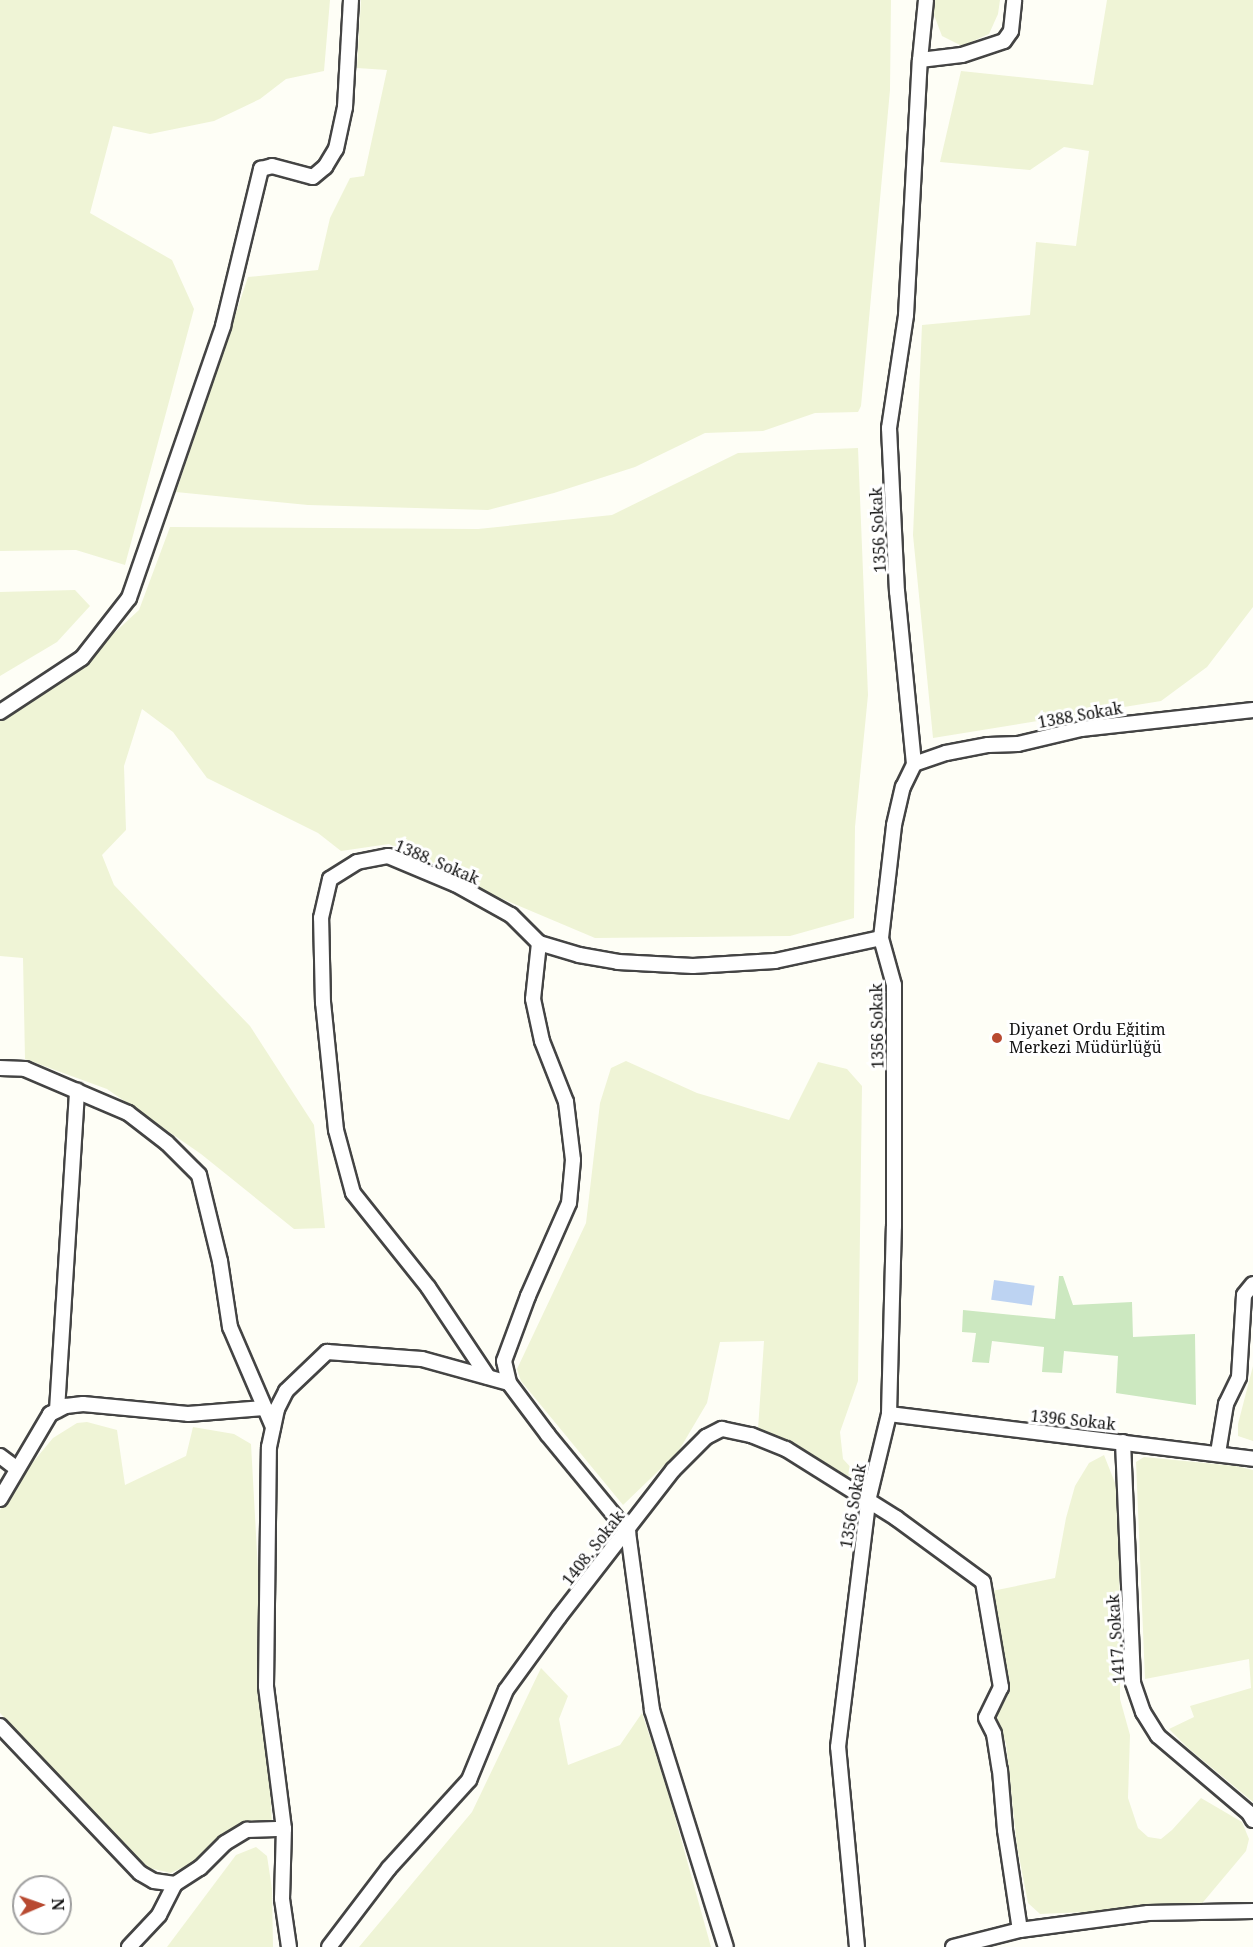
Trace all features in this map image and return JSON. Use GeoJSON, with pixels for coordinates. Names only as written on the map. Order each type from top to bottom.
{"type":"FeatureCollection","features":[{"type":"Feature","properties":{"kind":"street"},"geometry":{"type":"LineString","coordinates":[[0,712],[82,658],[129,598],[223,327],[261,169],[272,166],[313,177],[325,167],[336,149],[345,107],[351,0]]}},
{"type":"Feature","properties":{"kind":"street","name":"1356 Sokak"},"geometry":{"type":"LineString","coordinates":[[857,1947],[838,1747],[868,1501],[889,1414],[894,1226],[894,985],[881,938],[894,825],[903,787],[914,764],[897,592],[889,428],[906,315],[920,60],[926,0]]}},
{"type":"Feature","properties":{"kind":"street"},"geometry":{"type":"LineString","coordinates":[[920,60],[962,55],[1004,41],[1011,31],[1014,0]]}},
{"type":"Feature","properties":{"kind":"street","name":"1388 Sokak"},"geometry":{"type":"LineString","coordinates":[[914,764],[946,753],[988,745],[1018,744],[1081,729],[1253,710]]}},
{"type":"Feature","properties":{"kind":"street","name":"1388. Sokak"},"geometry":{"type":"LineString","coordinates":[[488,1377],[428,1287],[353,1193],[336,1130],[323,1003],[321,918],[330,879],[357,862],[388,856],[455,884],[511,915],[539,943],[579,955],[618,962],[693,966],[775,961],[881,938]]}},
{"type":"Feature","properties":{"kind":"street"},"geometry":{"type":"LineString","coordinates":[[539,943],[532,999],[542,1041],[566,1102],[573,1160],[569,1203],[528,1296],[504,1361],[509,1383],[548,1435],[628,1532],[652,1710],[726,1947]]}},
{"type":"Feature","properties":{"kind":"street"},"geometry":{"type":"LineString","coordinates":[[0,1068],[25,1070],[128,1113],[167,1143],[199,1175],[220,1261],[231,1327],[273,1427]]}},
{"type":"Feature","properties":{"kind":"street"},"geometry":{"type":"LineString","coordinates":[[57,1410],[77,1091]]}},
{"type":"Feature","properties":{"kind":"street"},"geometry":{"type":"LineString","coordinates":[[1218,1453],[1226,1404],[1239,1377],[1244,1295],[1253,1284]]}},
{"type":"Feature","properties":{"kind":"street"},"geometry":{"type":"LineString","coordinates":[[289,1947],[282,1899],[284,1829],[266,1686],[269,1447],[277,1409],[286,1391],[327,1352],[422,1359],[509,1383]]}},
{"type":"Feature","properties":{"kind":"street"},"geometry":{"type":"LineString","coordinates":[[0,1499],[50,1414],[57,1410],[83,1404],[188,1414],[264,1408]]}},
{"type":"Feature","properties":{"kind":"street","name":"1396 Sokak"},"geometry":{"type":"LineString","coordinates":[[889,1414],[1253,1459]]}},
{"type":"Feature","properties":{"kind":"street","name":"1408. Sokak"},"geometry":{"type":"LineString","coordinates":[[329,1947],[389,1868],[469,1780],[506,1690],[559,1617],[628,1532],[673,1470],[705,1437],[722,1429],[751,1435],[786,1449],[868,1501],[983,1582],[1001,1687],[986,1718],[994,1734],[1000,1770],[1005,1830],[1020,1930]]}},
{"type":"Feature","properties":{"kind":"street","name":"1417. Sokak"},"geometry":{"type":"LineString","coordinates":[[1124,1442],[1133,1683],[1143,1712],[1158,1736],[1249,1813],[1253,1820]]}},
{"type":"Feature","properties":{"kind":"street"},"geometry":{"type":"LineString","coordinates":[[0,1456],[17,1469]]}},
{"type":"Feature","properties":{"kind":"street"},"geometry":{"type":"LineString","coordinates":[[0,1726],[140,1873],[154,1881],[176,1884]]}},
{"type":"Feature","properties":{"kind":"street"},"geometry":{"type":"LineString","coordinates":[[129,1947],[159,1916],[176,1884],[200,1868],[225,1843],[247,1830],[284,1829]]}},
{"type":"Feature","properties":{"kind":"street"},"geometry":{"type":"LineString","coordinates":[[953,1947],[1020,1930],[1148,1913],[1253,1911]]}},
{"type":"Feature","properties":{"kind":"green space"},"geometry":{"type":"Polygon","coordinates":[[[0,0],[330,0],[324,71],[286,79],[260,99],[214,121],[150,134],[113,126],[90,213],[172,260],[194,309],[125,565],[76,550],[0,551],[0,0]]]}},
{"type":"Feature","properties":{"kind":"green space"},"geometry":{"type":"Polygon","coordinates":[[[361,0],[891,0],[890,90],[861,406],[858,412],[815,413],[763,431],[705,433],[635,467],[554,493],[488,510],[308,505],[176,492],[248,277],[318,270],[330,218],[350,178],[364,176],[387,70],[357,68],[361,0]]]}},
{"type":"Feature","properties":{"kind":"green space"},"geometry":{"type":"Polygon","coordinates":[[[934,0],[1000,0],[998,14],[989,34],[962,46],[942,36],[934,15],[934,0]]]}},
{"type":"Feature","properties":{"kind":"green space"},"geometry":{"type":"Polygon","coordinates":[[[1107,0],[1253,0],[1253,607],[1207,667],[1161,701],[933,738],[913,535],[922,325],[1030,315],[1036,242],[1076,246],[1089,151],[1064,147],[1030,170],[940,162],[961,71],[1093,85],[1107,0]]]}},
{"type":"Feature","properties":{"kind":"green space"},"geometry":{"type":"Polygon","coordinates":[[[858,448],[868,695],[855,827],[854,918],[790,936],[595,938],[491,894],[389,844],[341,851],[318,833],[207,778],[173,732],[142,709],[124,766],[126,830],[102,855],[114,885],[250,1026],[314,1125],[325,1228],[294,1229],[201,1154],[107,1089],[25,1059],[23,958],[0,956],[0,721],[73,671],[139,610],[170,527],[478,529],[612,515],[738,453],[858,448]]]}},
{"type":"Feature","properties":{"kind":"green space"},"geometry":{"type":"Polygon","coordinates":[[[75,590],[90,606],[57,642],[0,676],[0,592],[75,590]]]}},
{"type":"Feature","properties":{"kind":"green space"},"geometry":{"type":"Polygon","coordinates":[[[626,1061],[697,1093],[789,1120],[818,1062],[847,1069],[862,1086],[858,1381],[840,1432],[843,1459],[856,1473],[848,1476],[758,1429],[764,1341],[720,1342],[707,1403],[678,1452],[623,1505],[521,1381],[517,1369],[586,1223],[600,1103],[611,1068],[626,1061]]]}},
{"type":"Feature","properties":{"kind":"green space"},"geometry":{"type":"Polygon","coordinates":[[[1059,1276],[1063,1276],[1073,1305],[1132,1302],[1133,1337],[1195,1334],[1196,1405],[1116,1393],[1118,1356],[1064,1351],[1062,1373],[1042,1372],[1044,1347],[992,1341],[989,1363],[972,1362],[976,1333],[962,1332],[963,1310],[1055,1319],[1059,1276]]]}},
{"type":"Feature","properties":{"kind":"green space"},"geometry":{"type":"Polygon","coordinates":[[[1253,1366],[1253,1441],[1238,1436],[1238,1424],[1253,1366]]]}},
{"type":"Feature","properties":{"kind":"green space"},"geometry":{"type":"Polygon","coordinates":[[[87,1422],[117,1430],[125,1485],[186,1456],[193,1427],[234,1434],[251,1444],[272,1823],[232,1832],[198,1860],[171,1873],[145,1867],[0,1713],[0,1510],[23,1474],[53,1438],[77,1423],[87,1422]]]}},
{"type":"Feature","properties":{"kind":"green space"},"geometry":{"type":"Polygon","coordinates":[[[1104,1455],[1119,1493],[1120,1699],[1130,1735],[1128,1798],[1138,1828],[1148,1837],[1161,1839],[1201,1798],[1242,1822],[1249,1839],[1246,1851],[1199,1907],[1040,1914],[1028,1903],[1017,1846],[1006,1743],[996,1724],[999,1708],[1007,1698],[992,1591],[1055,1578],[1066,1518],[1075,1486],[1089,1463],[1104,1455]]]}},
{"type":"Feature","properties":{"kind":"green space"},"geometry":{"type":"Polygon","coordinates":[[[1144,1457],[1236,1466],[1253,1470],[1253,1802],[1188,1748],[1169,1729],[1194,1717],[1190,1706],[1251,1688],[1249,1659],[1145,1679],[1136,1462],[1144,1457]]]}},
{"type":"Feature","properties":{"kind":"green space"},"geometry":{"type":"Polygon","coordinates":[[[541,1668],[568,1696],[559,1719],[568,1765],[620,1745],[642,1713],[668,1792],[711,1947],[359,1947],[472,1812],[541,1668]]]}},
{"type":"Feature","properties":{"kind":"green space"},"geometry":{"type":"Polygon","coordinates":[[[256,1847],[267,1856],[272,1889],[273,1947],[167,1947],[236,1855],[256,1847]]]}},
{"type":"Feature","properties":{"kind":"water"},"geometry":{"type":"Polygon","coordinates":[[[994,1280],[1035,1286],[1032,1306],[991,1300],[994,1280]]]}},
{"type":"Feature","properties":{"kind":"place","name":"Diyanet Ordu Eğitim Merkezi Müdürlüğü"},"geometry":{"type":"Point","coordinates":[997,1038]}}]}
